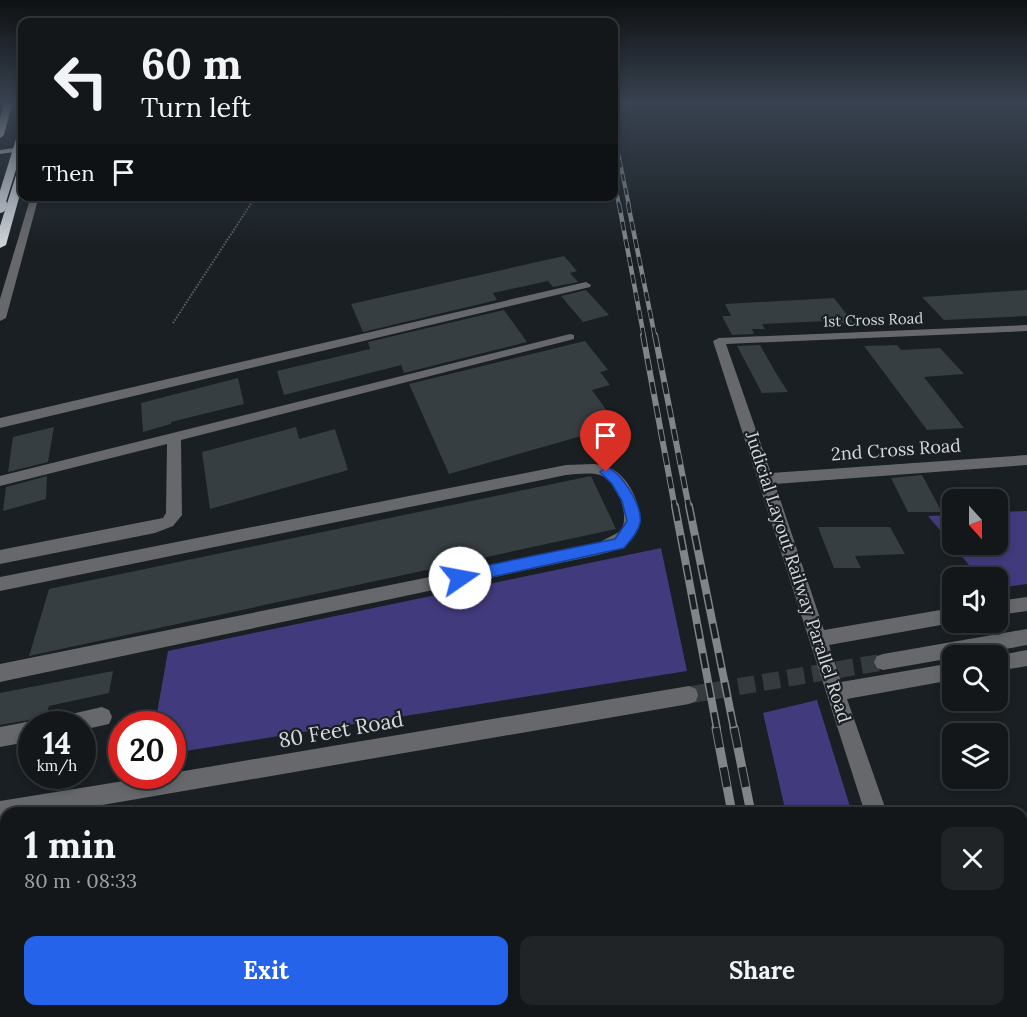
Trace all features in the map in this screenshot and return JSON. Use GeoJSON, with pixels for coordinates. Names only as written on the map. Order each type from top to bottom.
{"type":"FeatureCollection","features":[{"type":"Feature","properties":{"kind":"highway"},"geometry":{"type":"LineString","coordinates":[[0,207],[17,151]]}},
{"type":"Feature","properties":{"kind":"highway"},"geometry":{"type":"LineString","coordinates":[[0,245],[18,185]]}},
{"type":"Feature","properties":{"kind":"street"},"geometry":{"type":"LineString","coordinates":[[0,318],[34,201]]}},
{"type":"Feature","properties":{"kind":"street"},"geometry":{"type":"LineString","coordinates":[[0,423],[586,285]]}},
{"type":"Feature","properties":{"kind":"street","name":"1st Cross Road"},"geometry":{"type":"LineString","coordinates":[[719,341],[1027,328]]}},
{"type":"Feature","properties":{"kind":"street"},"geometry":{"type":"LineString","coordinates":[[0,481],[570,337]]}},
{"type":"Feature","properties":{"kind":"street","name":"Judicial Layout Railway Parallel Road"},"geometry":{"type":"LineString","coordinates":[[719,341],[767,479],[834,692],[874,807]]}},
{"type":"Feature","properties":{"kind":"street"},"geometry":{"type":"LineString","coordinates":[[0,556],[155,527],[168,522],[174,515],[174,438]]}},
{"type":"Feature","properties":{"kind":"street","name":"2nd Cross Road"},"geometry":{"type":"LineString","coordinates":[[767,479],[1027,460]]}},
{"type":"Feature","properties":{"kind":"street"},"geometry":{"type":"LineString","coordinates":[[0,584],[566,470],[591,468],[606,472],[617,480],[628,501],[634,521],[619,544],[0,673]]}},
{"type":"Feature","properties":{"kind":"street"},"geometry":{"type":"LineString","coordinates":[[1008,607],[1027,604]]}},
{"type":"Feature","properties":{"kind":"street"},"geometry":{"type":"LineString","coordinates":[[818,639],[942,617]]}},
{"type":"Feature","properties":{"kind":"street"},"geometry":{"type":"LineString","coordinates":[[883,662],[1027,637]]}},
{"type":"Feature","properties":{"kind":"street"},"geometry":{"type":"LineString","coordinates":[[1008,661],[1027,658]]}},
{"type":"Feature","properties":{"kind":"street"},"geometry":{"type":"LineString","coordinates":[[834,692],[942,673]]}},
{"type":"Feature","properties":{"kind":"street","name":"80 Feet Road"},"geometry":{"type":"LineString","coordinates":[[29,807],[689,695]]}},
{"type":"Feature","properties":{"kind":"street"},"geometry":{"type":"LineString","coordinates":[[96,718],[102,717]]}},
{"type":"Feature","properties":{"kind":"street"},"geometry":{"type":"LineString","coordinates":[[0,737],[18,734]]}},
{"type":"Feature","properties":{"kind":"path"},"geometry":{"type":"LineString","coordinates":[[172,323],[253,201]]}},
{"type":"Feature","properties":{"kind":"shaded area"},"geometry":{"type":"Polygon","coordinates":[[[1027,511],[1027,584],[1008,587],[1008,567],[971,567],[961,555],[1008,555],[1008,512],[1027,511]]]}},
{"type":"Feature","properties":{"kind":"shaded area"},"geometry":{"type":"Polygon","coordinates":[[[942,515],[942,533],[928,516],[942,515]]]}},
{"type":"Feature","properties":{"kind":"shaded area"},"geometry":{"type":"Polygon","coordinates":[[[661,548],[687,671],[186,751],[186,711],[157,711],[168,651],[661,548]]]}},
{"type":"Feature","properties":{"kind":"shaded area"},"geometry":{"type":"Polygon","coordinates":[[[817,700],[850,807],[785,807],[763,713],[817,700]]]}},
{"type":"Feature","properties":{"kind":"building"},"geometry":{"type":"Polygon","coordinates":[[[564,256],[577,271],[570,273],[578,282],[553,287],[548,281],[493,293],[497,300],[363,332],[351,304],[564,256]]]}},
{"type":"Feature","properties":{"kind":"building"},"geometry":{"type":"Polygon","coordinates":[[[586,290],[609,315],[583,322],[561,296],[586,290]]]}},
{"type":"Feature","properties":{"kind":"building"},"geometry":{"type":"Polygon","coordinates":[[[1027,290],[1027,316],[944,320],[922,297],[1027,290]]]}},
{"type":"Feature","properties":{"kind":"building"},"geometry":{"type":"Polygon","coordinates":[[[834,298],[854,324],[831,325],[828,321],[762,324],[765,329],[752,329],[754,334],[732,335],[722,316],[731,316],[725,304],[834,298]]]}},
{"type":"Feature","properties":{"kind":"building"},"geometry":{"type":"Polygon","coordinates":[[[504,310],[527,342],[404,373],[401,365],[284,395],[277,371],[370,349],[368,342],[504,310]]]}},
{"type":"Feature","properties":{"kind":"building"},"geometry":{"type":"Polygon","coordinates":[[[585,341],[608,370],[600,372],[610,385],[592,390],[607,411],[589,416],[599,431],[449,474],[409,384],[585,341]]]}},
{"type":"Feature","properties":{"kind":"building"},"geometry":{"type":"Polygon","coordinates":[[[760,345],[788,392],[762,393],[737,346],[760,345]]]}},
{"type":"Feature","properties":{"kind":"building"},"geometry":{"type":"Polygon","coordinates":[[[897,345],[901,350],[940,348],[964,374],[924,377],[964,428],[927,430],[864,346],[897,345]]]}},
{"type":"Feature","properties":{"kind":"building"},"geometry":{"type":"Polygon","coordinates":[[[238,378],[244,404],[171,422],[171,424],[143,432],[141,403],[238,378]]]}},
{"type":"Feature","properties":{"kind":"building"},"geometry":{"type":"Polygon","coordinates":[[[54,427],[48,462],[8,472],[13,437],[54,427]]]}},
{"type":"Feature","properties":{"kind":"building"},"geometry":{"type":"Polygon","coordinates":[[[296,427],[299,439],[335,429],[348,470],[210,509],[202,452],[296,427]]]}},
{"type":"Feature","properties":{"kind":"building"},"geometry":{"type":"Polygon","coordinates":[[[922,475],[942,512],[908,512],[891,478],[922,475]]]}},
{"type":"Feature","properties":{"kind":"building"},"geometry":{"type":"Polygon","coordinates":[[[47,476],[46,499],[3,511],[6,487],[47,476]]]}},
{"type":"Feature","properties":{"kind":"building"},"geometry":{"type":"Polygon","coordinates":[[[591,476],[616,529],[29,656],[49,589],[591,476]]]}},
{"type":"Feature","properties":{"kind":"building"},"geometry":{"type":"Polygon","coordinates":[[[818,527],[890,527],[905,554],[855,556],[861,568],[834,568],[818,527]]]}},
{"type":"Feature","properties":{"kind":"building"},"geometry":{"type":"Polygon","coordinates":[[[113,671],[109,693],[49,706],[48,711],[18,711],[18,722],[0,725],[0,693],[113,671]]]}},
{"type":"Feature","properties":{"kind":"tunnel"},"geometry":{"type":"LineString","coordinates":[[689,695],[883,662]]}},
{"type":"Feature","properties":{"kind":"railway"},"geometry":{"type":"LineString","coordinates":[[618,152],[629,206]]}},
{"type":"Feature","properties":{"kind":"railway"},"geometry":{"type":"LineString","coordinates":[[618,200],[619,206]]}},
{"type":"Feature","properties":{"kind":"railway"},"geometry":{"type":"LineString","coordinates":[[619,204],[644,337]]}},
{"type":"Feature","properties":{"kind":"railway"},"geometry":{"type":"LineString","coordinates":[[628,204],[655,337]]}},
{"type":"Feature","properties":{"kind":"railway"},"geometry":{"type":"LineString","coordinates":[[643,335],[675,508]]}},
{"type":"Feature","properties":{"kind":"railway"},"geometry":{"type":"LineString","coordinates":[[655,335],[689,508]]}},
{"type":"Feature","properties":{"kind":"railway"},"geometry":{"type":"LineString","coordinates":[[675,506],[717,729]]}},
{"type":"Feature","properties":{"kind":"railway"},"geometry":{"type":"LineString","coordinates":[[689,506],[734,729]]}},
{"type":"Feature","properties":{"kind":"railway"},"geometry":{"type":"LineString","coordinates":[[716,728],[731,807]]}},
{"type":"Feature","properties":{"kind":"railway"},"geometry":{"type":"LineString","coordinates":[[734,728],[750,807]]}},
{"type":"Feature","properties":{"kind":"route"},"geometry":{"type":"LineString","coordinates":[[460,578],[619,544],[634,521],[628,501],[617,480],[606,472]]}}]}
